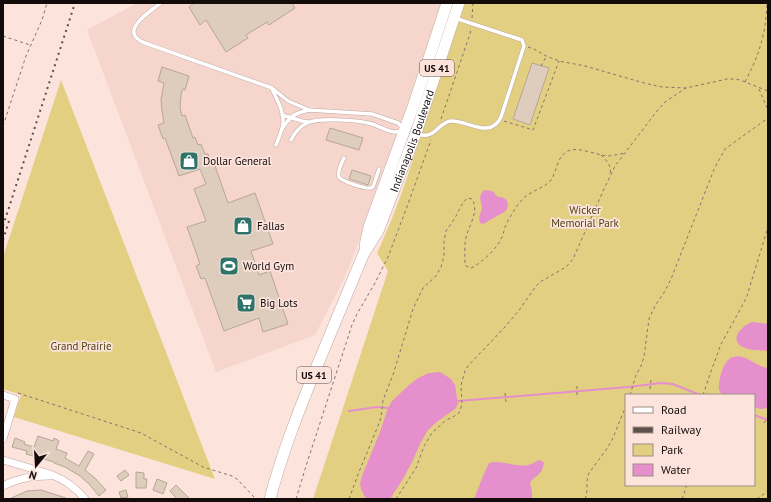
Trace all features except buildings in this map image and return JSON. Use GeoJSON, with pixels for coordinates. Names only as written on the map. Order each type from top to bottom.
{"type":"FeatureCollection","features":[{"type":"Feature","properties":{"kind":"highway","name":"Indianapolis Boulevard"},"geometry":{"type":"LineString","coordinates":[[270,499],[276,475],[290,434],[364,253],[378,230],[410,132],[447,3]]}},
{"type":"Feature","properties":{"kind":"highway","name":"Indianapolis Boulevard"},"geometry":{"type":"LineString","coordinates":[[410,132],[459,3]]}},
{"type":"Feature","properties":{"kind":"street"},"geometry":{"type":"LineString","coordinates":[[3,395],[15,399],[3,439]]}},
{"type":"Feature","properties":{"kind":"street"},"geometry":{"type":"LineString","coordinates":[[3,460],[55,476],[69,484],[85,499]]}},
{"type":"Feature","properties":{"kind":"street"},"geometry":{"type":"LineString","coordinates":[[3,486],[21,478],[55,476]]}},
{"type":"Feature","properties":{"kind":"lane"},"geometry":{"type":"LineString","coordinates":[[161,3],[146,14],[134,27],[133,31],[136,39],[272,88],[288,101],[309,110]]}},
{"type":"Feature","properties":{"kind":"lane"},"geometry":{"type":"LineString","coordinates":[[290,140],[305,124],[316,121],[354,120],[396,132],[410,132],[426,135],[430,135],[448,121],[483,128],[493,127],[496,125],[500,119],[524,46],[522,40],[454,18]]}},
{"type":"Feature","properties":{"kind":"lane"},"geometry":{"type":"LineString","coordinates":[[272,88],[281,108],[283,122],[276,145]]}},
{"type":"Feature","properties":{"kind":"lane"},"geometry":{"type":"LineString","coordinates":[[282,129],[290,118],[301,112],[309,110],[372,114],[398,123],[410,132]]}},
{"type":"Feature","properties":{"kind":"lane"},"geometry":{"type":"LineString","coordinates":[[282,115],[310,122]]}},
{"type":"Feature","properties":{"kind":"lane"},"geometry":{"type":"LineString","coordinates":[[344,158],[339,172],[340,178],[344,181],[365,188],[373,187],[379,169]]}},
{"type":"Feature","properties":{"kind":"path"},"geometry":{"type":"LineString","coordinates":[[3,126],[26,56],[42,20],[47,3]]}},
{"type":"Feature","properties":{"kind":"path"},"geometry":{"type":"LineString","coordinates":[[296,499],[352,325],[388,256],[435,130],[442,118],[470,34],[473,3]]}},
{"type":"Feature","properties":{"kind":"path"},"geometry":{"type":"LineString","coordinates":[[744,82],[752,69],[760,48],[766,18],[767,3]]}},
{"type":"Feature","properties":{"kind":"path"},"geometry":{"type":"LineString","coordinates":[[3,36],[30,46]]}},
{"type":"Feature","properties":{"kind":"path"},"geometry":{"type":"LineString","coordinates":[[524,46],[559,61],[585,66],[662,87],[686,88],[727,79],[734,79],[768,91]]}},
{"type":"Feature","properties":{"kind":"path"},"geometry":{"type":"LineString","coordinates":[[541,66],[546,56]]}},
{"type":"Feature","properties":{"kind":"path"},"geometry":{"type":"LineString","coordinates":[[500,119],[533,130],[559,61]]}},
{"type":"Feature","properties":{"kind":"path"},"geometry":{"type":"LineString","coordinates":[[396,499],[416,468],[427,439],[438,427],[458,414],[460,411],[462,404],[461,385],[464,371],[504,328],[536,286],[540,282],[566,267],[573,259],[610,175],[657,111],[665,102],[686,88]]}},
{"type":"Feature","properties":{"kind":"path"},"geometry":{"type":"LineString","coordinates":[[759,88],[768,110]]}},
{"type":"Feature","properties":{"kind":"path"},"geometry":{"type":"LineString","coordinates":[[630,394],[633,383],[644,357],[649,319],[671,279],[715,167],[725,149],[730,144],[768,118]]}},
{"type":"Feature","properties":{"kind":"path"},"geometry":{"type":"LineString","coordinates":[[349,499],[380,420],[384,396],[394,375],[413,308],[423,288],[436,276],[441,267],[444,256],[446,231],[465,200],[467,198],[472,199],[474,205],[474,216],[465,243],[465,264],[471,268],[488,256],[498,244],[501,240],[506,225],[519,203],[527,194],[549,182],[553,177],[559,161],[566,152],[576,150],[612,156],[625,153]]}},
{"type":"Feature","properties":{"kind":"path"},"geometry":{"type":"LineString","coordinates":[[601,154],[610,166],[610,175]]}},
{"type":"Feature","properties":{"kind":"path"},"geometry":{"type":"LineString","coordinates":[[703,394],[721,344],[746,296],[768,227]]}},
{"type":"Feature","properties":{"kind":"path"},"geometry":{"type":"LineString","coordinates":[[650,380],[650,389]]}},
{"type":"Feature","properties":{"kind":"path"},"geometry":{"type":"LineString","coordinates":[[577,386],[577,396]]}},
{"type":"Feature","properties":{"kind":"path"},"geometry":{"type":"LineString","coordinates":[[15,399],[17,392],[141,433],[203,468],[232,476],[237,479],[254,497]]}},
{"type":"Feature","properties":{"kind":"path"},"geometry":{"type":"LineString","coordinates":[[505,393],[506,402]]}},
{"type":"Feature","properties":{"kind":"path"},"geometry":{"type":"LineString","coordinates":[[585,499],[587,494],[587,478],[589,473],[609,445],[625,408]]}},
{"type":"Feature","properties":{"kind":"path"},"geometry":{"type":"LineString","coordinates":[[764,424],[768,417]]}},
{"type":"Feature","properties":{"kind":"path"},"geometry":{"type":"LineString","coordinates":[[682,499],[687,486]]}},
{"type":"Feature","properties":{"kind":"path"},"geometry":{"type":"LineString","coordinates":[[757,499],[768,491]]}},
{"type":"Feature","properties":{"kind":"shaded area"},"geometry":{"type":"Polygon","coordinates":[[[137,3],[444,3],[368,220],[342,283],[315,335],[216,372],[87,30],[137,3]]]}},
{"type":"Feature","properties":{"kind":"green space","name":"Wicker Memorial Park"},"geometry":{"type":"Polygon","coordinates":[[[465,3],[768,3],[768,499],[313,499],[388,271],[377,253],[402,192],[443,65],[465,3]]]}},
{"type":"Feature","properties":{"kind":"green space","name":"Grand Prairie"},"geometry":{"type":"Polygon","coordinates":[[[61,80],[215,479],[14,417],[21,395],[3,389],[3,257],[61,80]]]}},
{"type":"Feature","properties":{"kind":"water"},"geometry":{"type":"Polygon","coordinates":[[[484,190],[493,191],[498,197],[506,199],[508,207],[506,211],[483,224],[480,223],[479,218],[482,208],[480,198],[484,190]]]}},
{"type":"Feature","properties":{"kind":"water"},"geometry":{"type":"Polygon","coordinates":[[[752,322],[768,324],[768,351],[752,350],[739,344],[737,340],[738,333],[744,326],[752,322]]]}},
{"type":"Feature","properties":{"kind":"water"},"geometry":{"type":"Polygon","coordinates":[[[738,356],[746,358],[760,366],[768,368],[768,408],[761,409],[755,407],[755,394],[721,394],[719,387],[722,369],[730,358],[738,356]]]}},
{"type":"Feature","properties":{"kind":"water"},"geometry":{"type":"Polygon","coordinates":[[[440,372],[451,379],[455,385],[458,404],[455,409],[428,430],[403,479],[390,499],[365,499],[360,484],[362,476],[392,401],[418,378],[429,373],[440,372]]]}},
{"type":"Feature","properties":{"kind":"water"},"geometry":{"type":"Polygon","coordinates":[[[538,460],[544,463],[541,472],[530,483],[532,499],[474,499],[489,463],[501,462],[527,465],[538,460]]]}},
{"type":"Feature","properties":{"kind":"waterway"},"geometry":{"type":"LineString","coordinates":[[458,401],[661,383],[673,384],[698,394]]}},
{"type":"Feature","properties":{"kind":"waterway"},"geometry":{"type":"LineString","coordinates":[[349,411],[377,407],[388,408]]}},
{"type":"Feature","properties":{"kind":"waterway"},"geometry":{"type":"LineString","coordinates":[[755,415],[768,420]]}},
{"type":"Feature","properties":{"kind":"railway"},"geometry":{"type":"LineString","coordinates":[[3,226],[75,3]]}},
{"type":"Feature","properties":{"kind":"railway"},"geometry":{"type":"LineString","coordinates":[[3,240],[9,221]]}},
{"type":"Feature","properties":{"kind":"place","name":"Dollar General"},"geometry":{"type":"Point","coordinates":[189,161]}},
{"type":"Feature","properties":{"kind":"place","name":"Fallas"},"geometry":{"type":"Point","coordinates":[243,226]}},
{"type":"Feature","properties":{"kind":"place","name":"World Gym"},"geometry":{"type":"Point","coordinates":[229,266]}},
{"type":"Feature","properties":{"kind":"place","name":"Big Lots"},"geometry":{"type":"Point","coordinates":[246,303]}}]}
